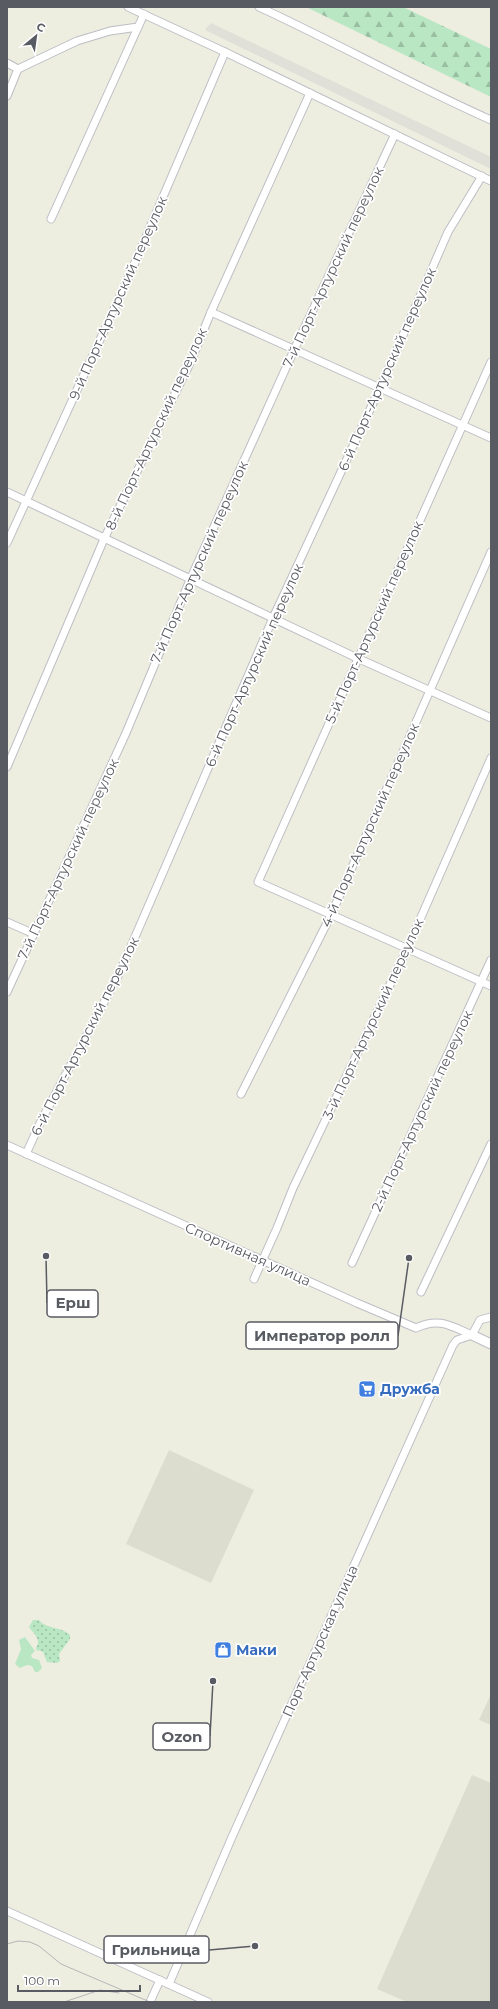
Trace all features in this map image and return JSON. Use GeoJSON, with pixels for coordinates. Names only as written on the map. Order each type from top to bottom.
{"type":"FeatureCollection","features":[{"type":"Feature","properties":{"kind":"street"},"geometry":{"type":"LineString","coordinates":[[128,7],[225,52],[491,181]]}},
{"type":"Feature","properties":{"kind":"street"},"geometry":{"type":"LineString","coordinates":[[259,7],[329,40],[421,89],[491,120]]}},
{"type":"Feature","properties":{"kind":"street"},"geometry":{"type":"LineString","coordinates":[[51,219],[144,14]]}},
{"type":"Feature","properties":{"kind":"street"},"geometry":{"type":"LineString","coordinates":[[7,96],[18,69],[77,41],[110,32],[138,27]]}},
{"type":"Feature","properties":{"kind":"street","name":"9-й Порт-Артурский переулок"},"geometry":{"type":"LineString","coordinates":[[7,543],[25,500],[130,274],[225,52]]}},
{"type":"Feature","properties":{"kind":"street"},"geometry":{"type":"LineString","coordinates":[[7,62],[18,69]]}},
{"type":"Feature","properties":{"kind":"street","name":"8-й Порт-Артурский переулок"},"geometry":{"type":"LineString","coordinates":[[7,767],[104,539],[191,361],[211,312],[310,93]]}},
{"type":"Feature","properties":{"kind":"street","name":"7-й Порт-Артурский переулок"},"geometry":{"type":"LineString","coordinates":[[7,992],[126,733],[190,580],[294,350],[395,134]]}},
{"type":"Feature","properties":{"kind":"street","name":"6-й Порт-Артурский переулок"},"geometry":{"type":"LineString","coordinates":[[26,1154],[41,1121],[119,974],[273,618],[380,388],[448,232],[482,176]]}},
{"type":"Feature","properties":{"kind":"street"},"geometry":{"type":"LineString","coordinates":[[211,312],[491,438]]}},
{"type":"Feature","properties":{"kind":"street","name":"5-й Порт-Артурский переулок"},"geometry":{"type":"LineString","coordinates":[[331,915],[258,882],[357,658],[491,362]]}},
{"type":"Feature","properties":{"kind":"street"},"geometry":{"type":"LineString","coordinates":[[7,492],[357,658],[491,718]]}},
{"type":"Feature","properties":{"kind":"street","name":"4-й Порт-Артурский переулок"},"geometry":{"type":"LineString","coordinates":[[242,1094],[331,915],[491,552]]}},
{"type":"Feature","properties":{"kind":"street","name":"3-й Порт-Артурский переулок"},"geometry":{"type":"LineString","coordinates":[[254,1278],[277,1228],[293,1188],[407,948],[491,758]]}},
{"type":"Feature","properties":{"kind":"street"},"geometry":{"type":"LineString","coordinates":[[331,915],[491,986]]}},
{"type":"Feature","properties":{"kind":"street"},"geometry":{"type":"LineString","coordinates":[[7,922],[34,934]]}},
{"type":"Feature","properties":{"kind":"street","name":"2-й Порт-Артурский переулок"},"geometry":{"type":"LineString","coordinates":[[352,1262],[491,960]]}},
{"type":"Feature","properties":{"kind":"street"},"geometry":{"type":"LineString","coordinates":[[421,1292],[491,1144]]}},
{"type":"Feature","properties":{"kind":"street","name":"Спортивная улица"},"geometry":{"type":"LineString","coordinates":[[7,1145],[416,1328],[433,1322],[439,1322],[491,1344]]}},
{"type":"Feature","properties":{"kind":"street"},"geometry":{"type":"LineString","coordinates":[[472,1335],[480,1320],[491,1317]]}},
{"type":"Feature","properties":{"kind":"street","name":"Порт-Артурская улица"},"geometry":{"type":"LineString","coordinates":[[169,1984],[239,1823],[453,1345],[457,1340],[472,1335]]}},
{"type":"Feature","properties":{"kind":"street"},"geometry":{"type":"LineString","coordinates":[[7,1911],[208,2002]]}},
{"type":"Feature","properties":{"kind":"street"},"geometry":{"type":"LineString","coordinates":[[150,2002],[160,1980]]}},
{"type":"Feature","properties":{"kind":"shaded area"},"geometry":{"type":"Polygon","coordinates":[[[211,23],[491,157],[491,169],[205,30],[211,23]]]}},
{"type":"Feature","properties":{"kind":"shaded area"},"geometry":{"type":"Polygon","coordinates":[[[169,1450],[254,1490],[211,1583],[126,1544],[169,1450]]]}},
{"type":"Feature","properties":{"kind":"shaded area"},"geometry":{"type":"Polygon","coordinates":[[[491,1694],[491,1725],[479,1720],[491,1694]]]}},
{"type":"Feature","properties":{"kind":"shaded area"},"geometry":{"type":"Polygon","coordinates":[[[472,1775],[491,1783],[491,2002],[407,2002],[377,1989],[472,1775]]]}},
{"type":"Feature","properties":{"kind":"green space"},"geometry":{"type":"Polygon","coordinates":[[[306,7],[403,7],[491,49],[491,97],[306,7]]]}},
{"type":"Feature","properties":{"kind":"green space"},"geometry":{"type":"Polygon","coordinates":[[[33,1620],[39,1620],[46,1625],[62,1630],[70,1635],[70,1639],[59,1654],[60,1661],[57,1663],[47,1662],[43,1652],[39,1650],[37,1651],[36,1648],[38,1645],[38,1640],[29,1627],[33,1620]]]}},
{"type":"Feature","properties":{"kind":"green space"},"geometry":{"type":"Polygon","coordinates":[[[25,1637],[35,1651],[31,1655],[32,1658],[39,1660],[42,1668],[38,1672],[35,1672],[32,1666],[27,1665],[20,1668],[15,1664],[21,1649],[19,1640],[25,1637]]]}},
{"type":"Feature","properties":{"kind":"tram line"},"geometry":{"type":"LineString","coordinates":[[7,1944],[18,1941],[30,1942],[39,1946],[61,1964],[150,2002]]}},
{"type":"Feature","properties":{"kind":"tram line"},"geometry":{"type":"LineString","coordinates":[[64,2002],[100,1990],[119,1993]]}},
{"type":"Feature","properties":{"kind":"place","name":"Ерш"},"geometry":{"type":"Point","coordinates":[46,1256]}},
{"type":"Feature","properties":{"kind":"place","name":"Император ролл"},"geometry":{"type":"Point","coordinates":[409,1258]}},
{"type":"Feature","properties":{"kind":"place","name":"Дружба"},"geometry":{"type":"Point","coordinates":[367,1389]}},
{"type":"Feature","properties":{"kind":"place","name":"Маки"},"geometry":{"type":"Point","coordinates":[223,1650]}},
{"type":"Feature","properties":{"kind":"place","name":"Ozon"},"geometry":{"type":"Point","coordinates":[213,1681]}},
{"type":"Feature","properties":{"kind":"place","name":"Грильница"},"geometry":{"type":"Point","coordinates":[255,1946]}}]}
